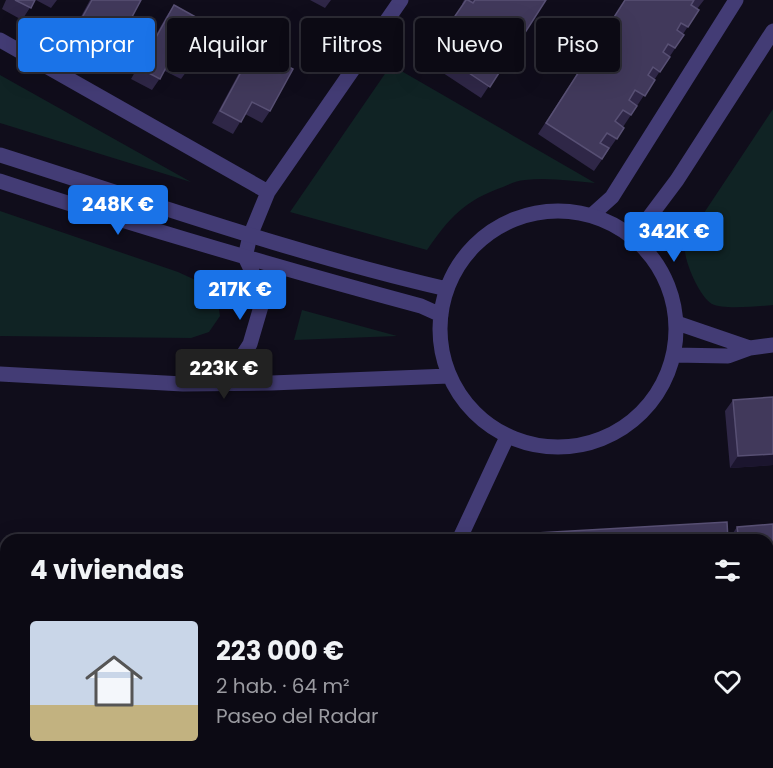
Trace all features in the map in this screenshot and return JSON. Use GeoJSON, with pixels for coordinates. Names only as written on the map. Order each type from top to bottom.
{"type":"FeatureCollection","features":[{"type":"Feature","properties":{"kind":"street"},"geometry":{"type":"LineString","coordinates":[[225,383],[250,344],[262,303],[258,284],[246,257],[250,236],[268,192],[401,0]]}},
{"type":"Feature","properties":{"kind":"street"},"geometry":{"type":"LineString","coordinates":[[592,216],[612,197],[736,0]]}},
{"type":"Feature","properties":{"kind":"street"},"geometry":{"type":"LineString","coordinates":[[632,235],[647,220],[677,180],[773,31]]}},
{"type":"Feature","properties":{"kind":"street"},"geometry":{"type":"LineString","coordinates":[[0,40],[268,192]]}},
{"type":"Feature","properties":{"kind":"street"},"geometry":{"type":"LineString","coordinates":[[0,155],[250,236],[447,289]]}},
{"type":"Feature","properties":{"kind":"street"},"geometry":{"type":"LineString","coordinates":[[0,181],[285,270],[421,306],[441,315]]}},
{"type":"Feature","properties":{"kind":"street"},"geometry":{"type":"LineString","coordinates":[[557,211],[592,216],[632,235],[653,258],[670,289],[676,323],[674,355],[660,389],[637,418],[607,438],[571,448],[535,446],[507,437],[474,414],[454,387],[441,349],[441,315],[447,289],[464,257],[490,232],[522,216],[557,211]]}},
{"type":"Feature","properties":{"kind":"street"},"geometry":{"type":"LineString","coordinates":[[676,323],[750,348]]}},
{"type":"Feature","properties":{"kind":"street"},"geometry":{"type":"LineString","coordinates":[[674,355],[728,356],[750,348],[773,345]]}},
{"type":"Feature","properties":{"kind":"street"},"geometry":{"type":"LineString","coordinates":[[0,374],[183,384],[449,376]]}},
{"type":"Feature","properties":{"kind":"street"},"geometry":{"type":"LineString","coordinates":[[462,534],[507,437]]}},
{"type":"Feature","properties":{"kind":"green space"},"geometry":{"type":"Polygon","coordinates":[[[386,72],[403,72],[595,183],[542,179],[511,183],[478,198],[459,211],[427,250],[290,212],[386,72]]]}},
{"type":"Feature","properties":{"kind":"green space"},"geometry":{"type":"Polygon","coordinates":[[[0,75],[191,182],[0,123],[0,75]]]}},
{"type":"Feature","properties":{"kind":"green space"},"geometry":{"type":"Polygon","coordinates":[[[773,109],[773,305],[717,306],[703,295],[691,272],[685,251],[688,237],[773,109]]]}},
{"type":"Feature","properties":{"kind":"green space"},"geometry":{"type":"Polygon","coordinates":[[[0,211],[178,272],[202,283],[217,297],[220,316],[209,332],[191,338],[0,336],[0,211]]]}},
{"type":"Feature","properties":{"kind":"green space"},"geometry":{"type":"Polygon","coordinates":[[[302,310],[397,336],[294,340],[302,310]]]}},
{"type":"Feature","properties":{"kind":"building"},"geometry":{"type":"Polygon","coordinates":[[[15,0],[35,0],[31,8],[15,0]]]}},
{"type":"Feature","properties":{"kind":"building"},"geometry":{"type":"Polygon","coordinates":[[[92,0],[141,0],[131,18],[82,18],[92,0]]]}},
{"type":"Feature","properties":{"kind":"building"},"geometry":{"type":"Polygon","coordinates":[[[466,0],[473,3],[475,0],[546,0],[524,34],[524,18],[458,18],[455,16],[466,0]]]}},
{"type":"Feature","properties":{"kind":"building"},"geometry":{"type":"Polygon","coordinates":[[[625,0],[694,0],[691,5],[699,10],[688,27],[681,23],[677,30],[684,35],[675,48],[668,44],[663,52],[670,57],[660,72],[653,67],[648,75],[655,80],[645,96],[635,90],[629,100],[637,106],[631,115],[623,110],[615,121],[624,128],[617,139],[607,133],[600,143],[609,148],[602,159],[546,123],[579,72],[620,72],[620,18],[613,18],[625,0]]]}},
{"type":"Feature","properties":{"kind":"building"},"geometry":{"type":"Polygon","coordinates":[[[174,5],[198,18],[167,18],[167,66],[160,79],[147,72],[155,72],[155,39],[174,5]]]}},
{"type":"Feature","properties":{"kind":"building"},"geometry":{"type":"Polygon","coordinates":[[[289,67],[293,69],[270,111],[252,102],[241,122],[220,111],[241,72],[289,72],[289,67]]]}},
{"type":"Feature","properties":{"kind":"building"},"geometry":{"type":"Polygon","coordinates":[[[468,72],[500,72],[490,87],[468,72]]]}},
{"type":"Feature","properties":{"kind":"building"},"geometry":{"type":"Polygon","coordinates":[[[773,397],[773,454],[738,456],[733,400],[773,397]]]}},
{"type":"Feature","properties":{"kind":"building"},"geometry":{"type":"Polygon","coordinates":[[[727,522],[728,534],[519,534],[727,522]]]}},
{"type":"Feature","properties":{"kind":"building"},"geometry":{"type":"Polygon","coordinates":[[[773,524],[773,534],[738,534],[737,527],[773,524]]]}}]}
